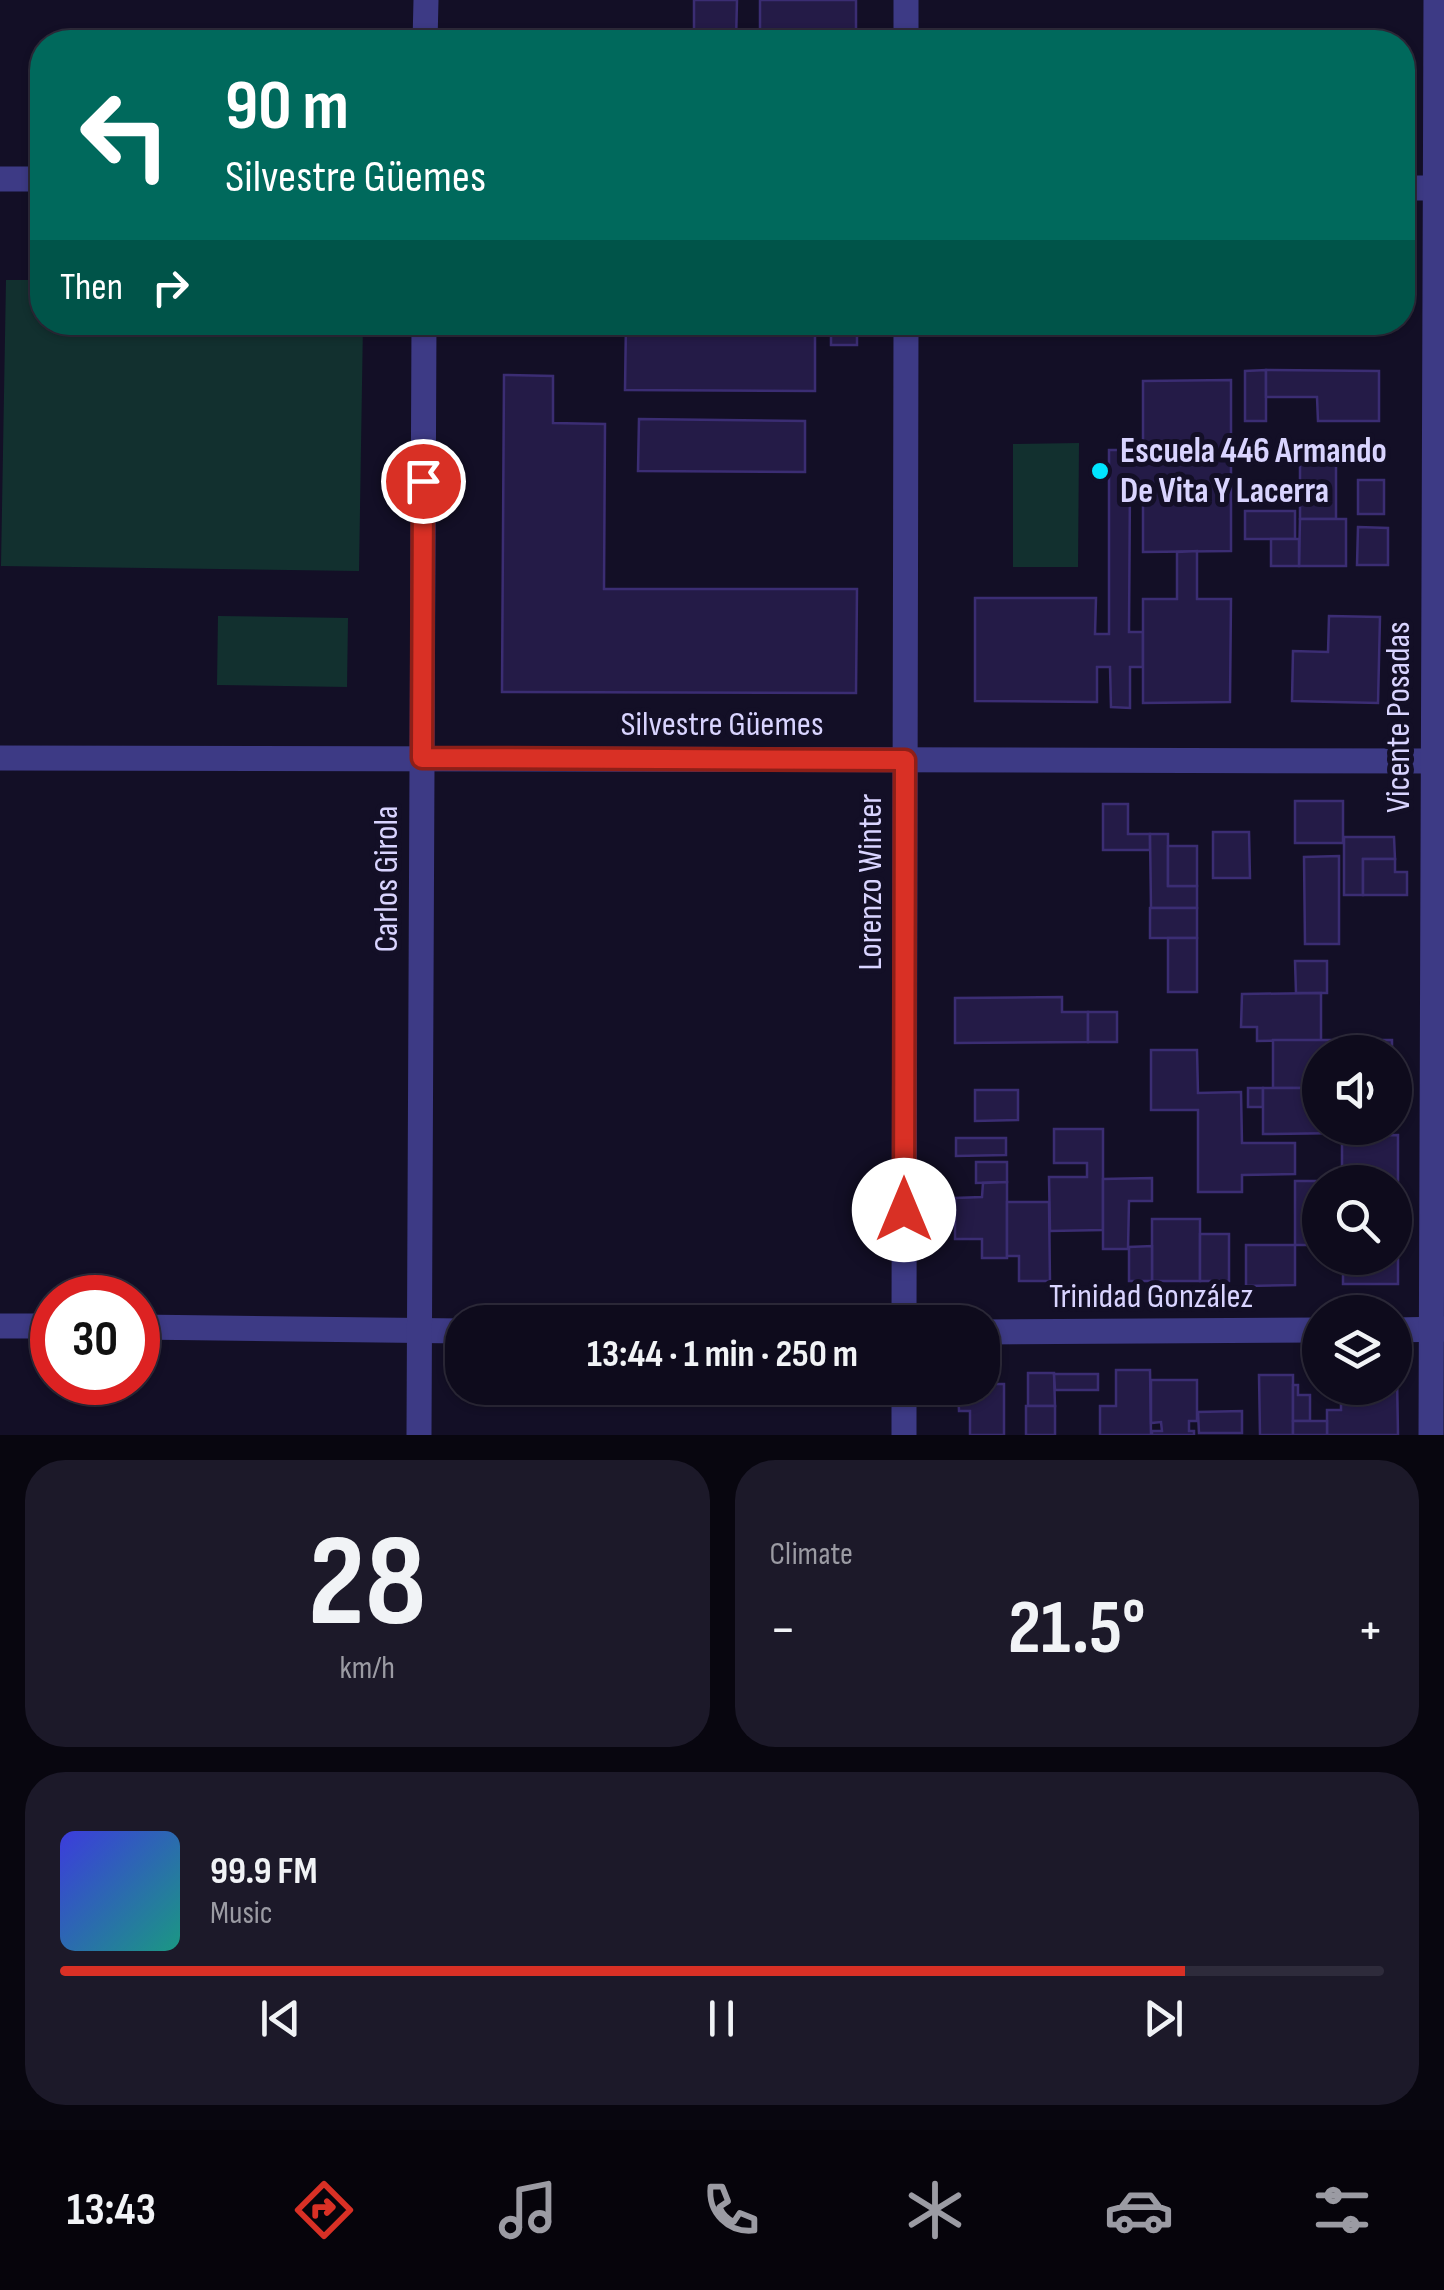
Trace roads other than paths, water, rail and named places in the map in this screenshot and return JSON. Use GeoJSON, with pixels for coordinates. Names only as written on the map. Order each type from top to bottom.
{"type":"FeatureCollection","features":[{"type":"Feature","properties":{"kind":"street"},"geometry":{"type":"LineString","coordinates":[[426,0],[426,30]]}},
{"type":"Feature","properties":{"kind":"street"},"geometry":{"type":"LineString","coordinates":[[906,0],[906,30]]}},
{"type":"Feature","properties":{"kind":"street","name":"Vicente Posadas"},"geometry":{"type":"LineString","coordinates":[[1431,1435],[1439,1330],[1440,188],[1436,0]]}},
{"type":"Feature","properties":{"kind":"street"},"geometry":{"type":"LineString","coordinates":[[0,179],[30,179]]}},
{"type":"Feature","properties":{"kind":"street","name":"Carlos Girola"},"geometry":{"type":"LineString","coordinates":[[418,1435],[424,335]]}},
{"type":"Feature","properties":{"kind":"street","name":"Lorenzo Winter"},"geometry":{"type":"LineString","coordinates":[[904,1305],[906,335]]}},
{"type":"Feature","properties":{"kind":"street","name":"Silvestre Güemes"},"geometry":{"type":"LineString","coordinates":[[0,758],[1438,761]]}},
{"type":"Feature","properties":{"kind":"street"},"geometry":{"type":"LineString","coordinates":[[0,1326],[30,1326]]}},
{"type":"Feature","properties":{"kind":"street"},"geometry":{"type":"LineString","coordinates":[[160,1327],[445,1331]]}},
{"type":"Feature","properties":{"kind":"street","name":"Trinidad González"},"geometry":{"type":"LineString","coordinates":[[1000,1332],[1302,1330]]}},
{"type":"Feature","properties":{"kind":"street"},"geometry":{"type":"LineString","coordinates":[[1412,1330],[1439,1330]]}},
{"type":"Feature","properties":{"kind":"street"},"geometry":{"type":"LineString","coordinates":[[904,1405],[904,1435]]}},
{"type":"Feature","properties":{"kind":"place","name":"Escuela 446 Armando De Vita Y Lacerra"},"geometry":{"type":"Point","coordinates":[1100,471]}}]}
